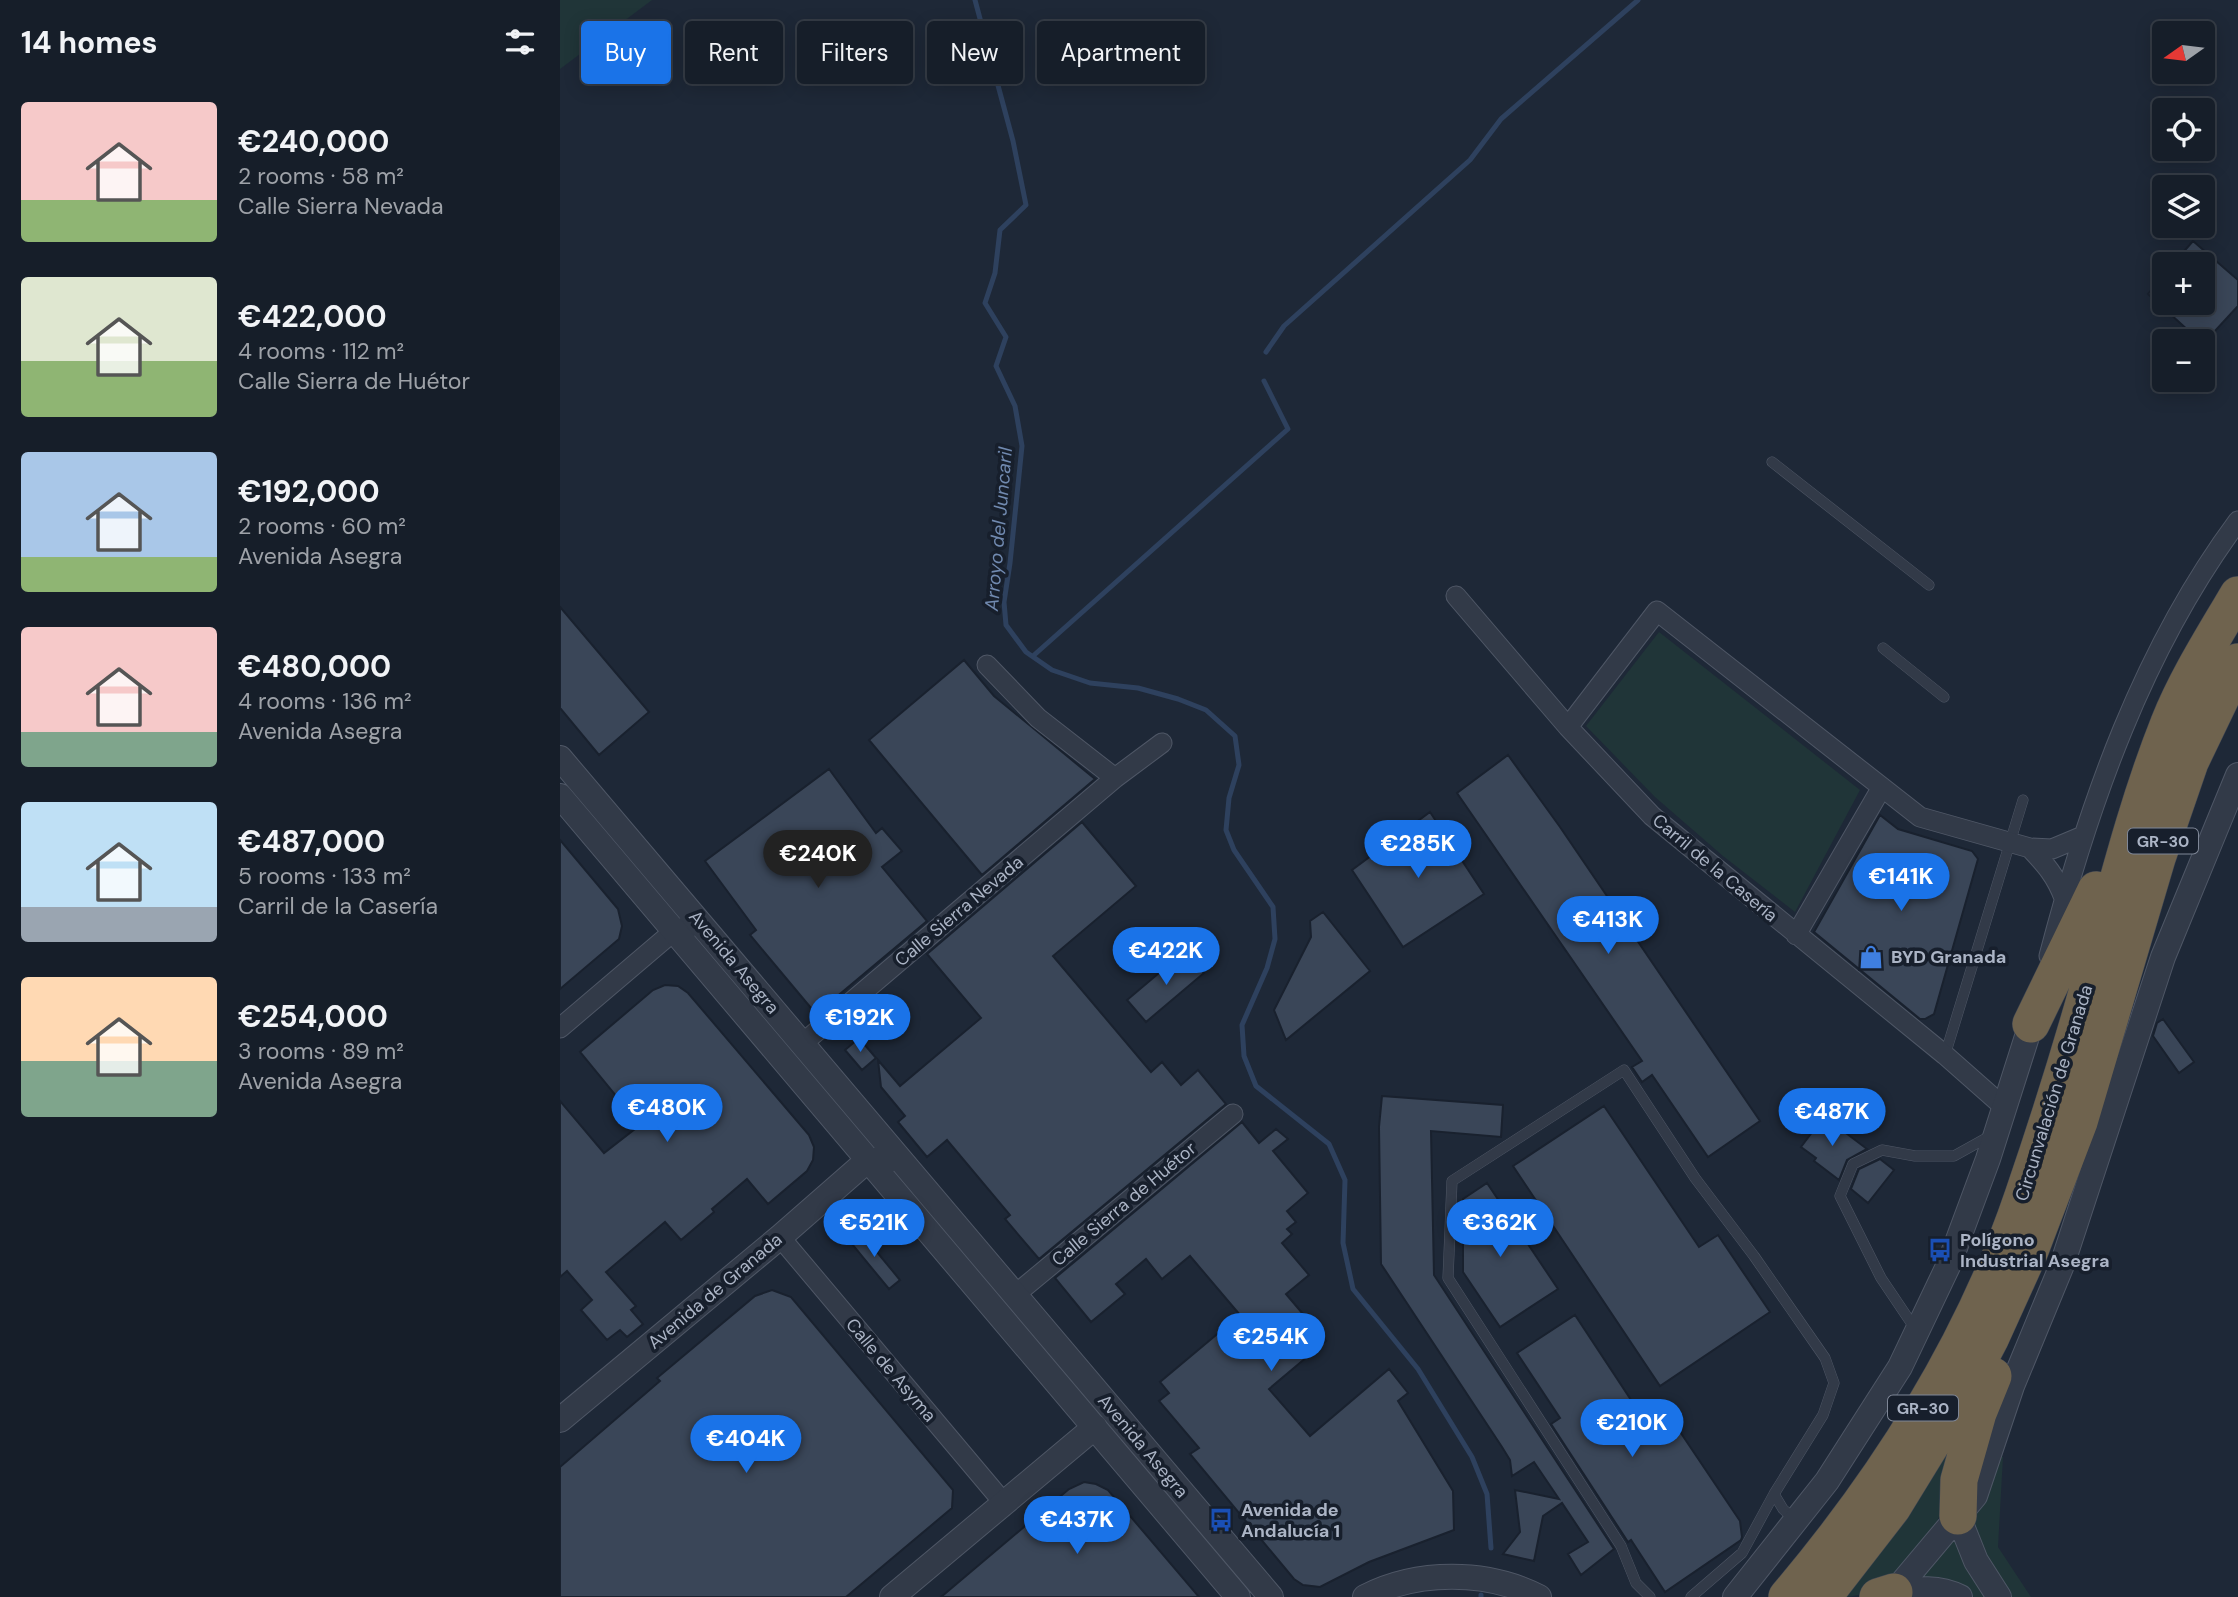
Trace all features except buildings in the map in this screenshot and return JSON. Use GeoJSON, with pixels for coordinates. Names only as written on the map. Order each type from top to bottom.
{"type":"FeatureCollection","features":[{"type":"Feature","properties":{"kind":"highway","name":"Circunvalación de Granada"},"geometry":{"type":"LineString","coordinates":[[1787,1597],[1876,1483],[1916,1421],[1991,1276],[2022,1198],[2082,1012],[2138,809],[2170,720],[2238,595]]}},
{"type":"Feature","properties":{"kind":"highway","name":"Circunvalación de Granada"},"geometry":{"type":"LineString","coordinates":[[1823,1597],[1892,1507],[1957,1402],[1990,1339],[2043,1217],[2079,1122],[2157,858],[2190,762],[2238,663]]}},
{"type":"Feature","properties":{"kind":"highway"},"geometry":{"type":"LineString","coordinates":[[2031,1024],[2091,903],[2114,841],[2138,809]]}},
{"type":"Feature","properties":{"kind":"highway"},"geometry":{"type":"LineString","coordinates":[[1958,1516],[1959,1480],[1978,1413],[2043,1258],[2043,1217]]}},
{"type":"Feature","properties":{"kind":"street"},"geometry":{"type":"LineString","coordinates":[[1735,1597],[1827,1481],[1900,1367],[1918,1333],[1949,1264],[1997,1132],[2031,1024],[2081,843],[2127,718],[2169,629],[2238,521]]}},
{"type":"Feature","properties":{"kind":"street","name":"Carril de la Casería"},"geometry":{"type":"LineString","coordinates":[[1456,596],[1568,727],[1652,816],[1945,1055],[2005,1108]]}},
{"type":"Feature","properties":{"kind":"street"},"geometry":{"type":"LineString","coordinates":[[1568,727],[1657,611],[1920,817],[2030,848],[2052,849],[2081,843]]}},
{"type":"Feature","properties":{"kind":"street"},"geometry":{"type":"LineString","coordinates":[[987,665],[1038,718],[1115,778]]}},
{"type":"Feature","properties":{"kind":"street","name":"Calle Sierra Nevada"},"geometry":{"type":"LineString","coordinates":[[803,1043],[1115,778],[1162,743]]}},
{"type":"Feature","properties":{"kind":"street","name":"Avenida Asegra"},"geometry":{"type":"LineString","coordinates":[[560,758],[1271,1597]]}},
{"type":"Feature","properties":{"kind":"street"},"geometry":{"type":"LineString","coordinates":[[1887,1595],[1975,1496],[2012,1386],[2062,1265],[2163,957],[2238,775]]}},
{"type":"Feature","properties":{"kind":"street"},"geometry":{"type":"LineString","coordinates":[[1796,935],[1882,788]]}},
{"type":"Feature","properties":{"kind":"street","name":"Avenida Asegra"},"geometry":{"type":"LineString","coordinates":[[560,796],[1238,1597]]}},
{"type":"Feature","properties":{"kind":"street"},"geometry":{"type":"LineString","coordinates":[[2030,848],[2051,869],[2064,898]]}},
{"type":"Feature","properties":{"kind":"street"},"geometry":{"type":"LineString","coordinates":[[560,1028],[674,930],[684,927],[698,938],[713,957],[742,972]]}},
{"type":"Feature","properties":{"kind":"street","name":"Calle Sierra de Huétor"},"geometry":{"type":"LineString","coordinates":[[1016,1294],[1233,1114]]}},
{"type":"Feature","properties":{"kind":"street"},"geometry":{"type":"LineString","coordinates":[[868,1160],[876,1160],[890,1167],[904,1182],[929,1191]]}},
{"type":"Feature","properties":{"kind":"street","name":"Avenida de Granada"},"geometry":{"type":"LineString","coordinates":[[560,1420],[868,1160]]}},
{"type":"Feature","properties":{"kind":"street","name":"Calle de Asyma"},"geometry":{"type":"LineString","coordinates":[[780,1237],[1003,1502]]}},
{"type":"Feature","properties":{"kind":"street"},"geometry":{"type":"LineString","coordinates":[[995,1312],[1016,1294]]}},
{"type":"Feature","properties":{"kind":"street"},"geometry":{"type":"LineString","coordinates":[[892,1597],[1095,1427],[1099,1394]]}},
{"type":"Feature","properties":{"kind":"street"},"geometry":{"type":"LineString","coordinates":[[1958,1516],[1976,1560],[2000,1597]]}},
{"type":"Feature","properties":{"kind":"street"},"geometry":{"type":"LineString","coordinates":[[1365,1597],[1400,1584],[1461,1576],[1487,1579],[1539,1597]]}},
{"type":"Feature","properties":{"kind":"street"},"geometry":{"type":"LineString","coordinates":[[1887,1595],[1923,1588],[1950,1592],[1960,1597]]}},
{"type":"Feature","properties":{"kind":"lane"},"geometry":{"type":"LineString","coordinates":[[1772,462],[1930,585]]}},
{"type":"Feature","properties":{"kind":"lane"},"geometry":{"type":"LineString","coordinates":[[1883,648],[1944,697]]}},
{"type":"Feature","properties":{"kind":"lane"},"geometry":{"type":"LineString","coordinates":[[1945,1055],[2022,800]]}},
{"type":"Feature","properties":{"kind":"lane"},"geometry":{"type":"LineString","coordinates":[[1650,1597],[1636,1583],[1620,1546],[1448,1278],[1452,1181],[1624,1070],[1695,1178],[1754,1256],[1825,1358],[1834,1383],[1823,1415],[1774,1494],[1742,1553],[1691,1597]]}},
{"type":"Feature","properties":{"kind":"lane"},"geometry":{"type":"LineString","coordinates":[[1918,1333],[1881,1278],[1840,1196],[1853,1164],[1882,1150],[1915,1156],[1954,1156],[1997,1132]]}},
{"type":"Feature","properties":{"kind":"lane"},"geometry":{"type":"LineString","coordinates":[[1774,1494],[1783,1509],[1796,1520]]}},
{"type":"Feature","properties":{"kind":"green space"},"geometry":{"type":"Polygon","coordinates":[[[560,0],[652,0],[624,21],[581,21],[581,53],[560,69],[560,0]]]}},
{"type":"Feature","properties":{"kind":"green space"},"geometry":{"type":"Polygon","coordinates":[[[1659,632],[1860,790],[1795,912],[1723,856],[1655,797],[1586,726],[1659,632]]]}},
{"type":"Feature","properties":{"kind":"green space"},"geometry":{"type":"Polygon","coordinates":[[[1955,1441],[1943,1506],[1929,1536],[1905,1566],[1890,1578],[1860,1595],[1844,1597],[1955,1441]]]}},
{"type":"Feature","properties":{"kind":"green space"},"geometry":{"type":"Polygon","coordinates":[[[1995,1454],[2003,1457],[1998,1547],[2031,1597],[2007,1597],[1976,1545],[1973,1526],[1995,1454]]]}},
{"type":"Feature","properties":{"kind":"green space"},"geometry":{"type":"Polygon","coordinates":[[[1953,1534],[1988,1597],[1974,1597],[1958,1589],[1912,1581],[1953,1534]]]}},
{"type":"Feature","properties":{"kind":"waterway","name":"Arroyo del Juncaril"},"geometry":{"type":"LineString","coordinates":[[975,0],[1013,141],[1026,205],[1000,230],[995,273],[985,303],[1006,337],[996,366],[1015,406],[1022,446],[1004,602],[1006,625],[1026,652],[1052,670],[1090,683],[1138,688],[1178,699],[1206,710],[1235,736],[1239,765],[1229,798],[1226,830],[1234,850],[1273,907],[1275,939],[1267,968],[1242,1025],[1244,1056],[1256,1086],[1329,1144],[1345,1180],[1343,1243],[1353,1289],[1418,1369],[1472,1457],[1487,1494],[1491,1548]]}},
{"type":"Feature","properties":{"kind":"waterway"},"geometry":{"type":"LineString","coordinates":[[1266,352],[1284,326],[1470,160],[1501,119],[1638,0]]}},
{"type":"Feature","properties":{"kind":"waterway"},"geometry":{"type":"LineString","coordinates":[[1033,656],[1288,429],[1264,381]]}},
{"type":"Feature","properties":{"kind":"place","name":"BYD Granada"},"geometry":{"type":"Point","coordinates":[1871,957]}},
{"type":"Feature","properties":{"kind":"place","name":"Polígono Industrial Asegra"},"geometry":{"type":"Point","coordinates":[1940,1250]}},
{"type":"Feature","properties":{"kind":"place","name":"Avenida de Andalucía 1"},"geometry":{"type":"Point","coordinates":[1221,1520]}}]}
